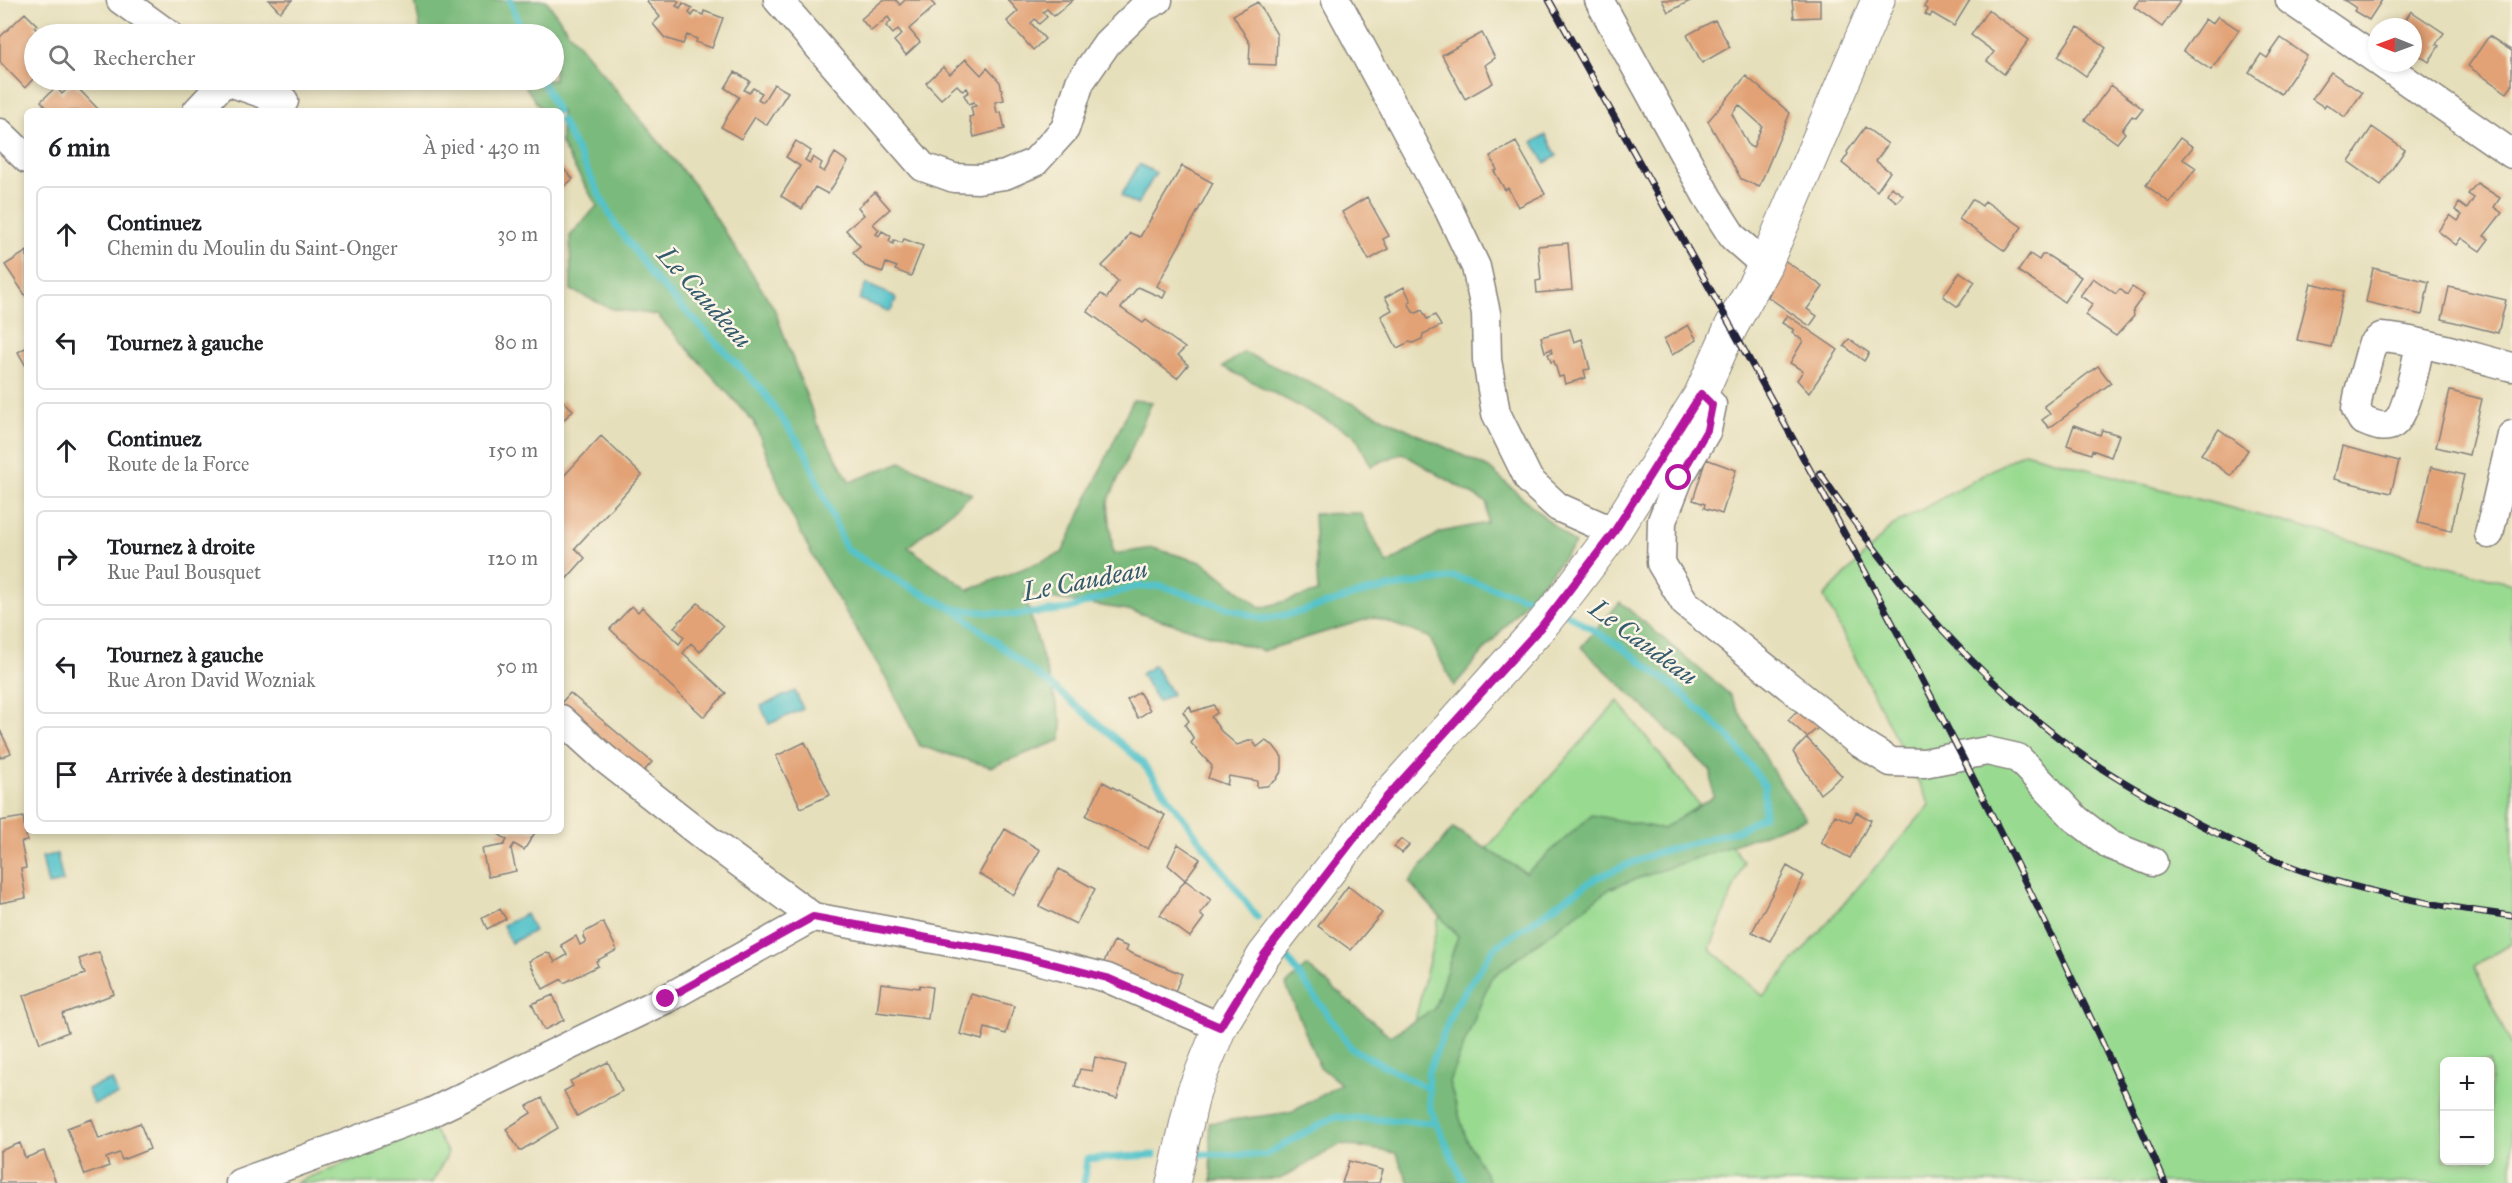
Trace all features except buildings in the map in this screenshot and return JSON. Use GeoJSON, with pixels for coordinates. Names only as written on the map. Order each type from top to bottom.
{"type":"FeatureCollection","features":[{"type":"Feature","properties":{"kind":"street"},"geometry":{"type":"LineString","coordinates":[[121,0],[154,24]]}},
{"type":"Feature","properties":{"kind":"street"},"geometry":{"type":"LineString","coordinates":[[778,0],[923,167],[954,178],[978,179],[1005,175],[1035,162],[1065,129],[1080,82],[1107,43],[1144,7],[1158,0]]}},
{"type":"Feature","properties":{"kind":"street"},"geometry":{"type":"LineString","coordinates":[[1336,0],[1448,208],[1476,267],[1486,313],[1487,360],[1496,413],[1529,480],[1558,507],[1614,532]]}},
{"type":"Feature","properties":{"kind":"street"},"geometry":{"type":"LineString","coordinates":[[1599,0],[1708,198],[1733,237],[1765,265]]}},
{"type":"Feature","properties":{"kind":"street"},"geometry":{"type":"LineString","coordinates":[[1173,1183],[1194,1091],[1220,1027],[1264,955],[1384,800],[1541,627],[1614,532],[1701,394],[1731,327],[1765,265],[1878,0]]}},
{"type":"Feature","properties":{"kind":"street"},"geometry":{"type":"LineString","coordinates":[[2290,0],[2368,54]]}},
{"type":"Feature","properties":{"kind":"street"},"geometry":{"type":"LineString","coordinates":[[2394,72],[2512,153]]}},
{"type":"Feature","properties":{"kind":"street"},"geometry":{"type":"LineString","coordinates":[[200,108],[215,90]]}},
{"type":"Feature","properties":{"kind":"street"},"geometry":{"type":"LineString","coordinates":[[253,90],[284,101],[276,108]]}},
{"type":"Feature","properties":{"kind":"street"},"geometry":{"type":"LineString","coordinates":[[0,133],[24,156]]}},
{"type":"Feature","properties":{"kind":"street"},"geometry":{"type":"LineString","coordinates":[[2420,345],[2512,367]]}},
{"type":"Feature","properties":{"kind":"street"},"geometry":{"type":"LineString","coordinates":[[1701,394],[1712,405],[1707,430],[1679,478],[1662,521],[1662,563],[1685,603],[1857,741],[1892,762],[1924,763],[1987,751],[2018,758],[2076,819],[2110,844],[2153,862]]}},
{"type":"Feature","properties":{"kind":"street"},"geometry":{"type":"LineString","coordinates":[[2489,534],[2512,435]]}},
{"type":"Feature","properties":{"kind":"street"},"geometry":{"type":"LineString","coordinates":[[564,722],[606,759],[679,817],[813,917],[1010,953],[1107,978],[1220,1027]]}},
{"type":"Feature","properties":{"kind":"street"},"geometry":{"type":"LineString","coordinates":[[240,1183],[430,1113],[666,999],[813,917]]}},
{"type":"Feature","properties":{"kind":"green space"},"geometry":{"type":"Polygon","coordinates":[[[415,0],[546,0],[563,24],[419,24],[415,0]]]}},
{"type":"Feature","properties":{"kind":"green space"},"geometry":{"type":"Polygon","coordinates":[[[564,25],[695,186],[774,308],[816,422],[850,482],[901,462],[972,494],[908,547],[969,590],[1062,553],[1133,400],[1152,402],[1108,502],[1113,554],[1153,548],[1204,563],[1261,608],[1318,592],[1314,514],[1361,513],[1387,564],[1441,532],[1487,523],[1487,503],[1402,453],[1371,466],[1355,435],[1223,367],[1244,352],[1489,468],[1575,544],[1454,686],[1429,637],[1374,617],[1263,651],[1128,610],[1024,594],[1062,723],[1061,740],[991,767],[920,746],[885,676],[820,570],[788,508],[754,422],[657,315],[612,309],[571,290],[570,236],[597,206],[564,149],[564,108],[540,108],[528,90],[564,90],[564,25]]]}},
{"type":"Feature","properties":{"kind":"green space"},"geometry":{"type":"Polygon","coordinates":[[[2024,452],[2512,584],[2512,943],[2474,966],[2512,1048],[2512,1183],[1429,1183],[1390,1129],[1444,896],[1618,701],[1744,862],[1710,949],[1763,996],[1930,805],[1824,597],[1892,526],[2024,452]]]}},
{"type":"Feature","properties":{"kind":"green space"},"geometry":{"type":"Polygon","coordinates":[[[1620,602],[1729,694],[1777,778],[1806,819],[1611,888],[1491,978],[1449,1082],[1466,1138],[1490,1183],[1409,1183],[1396,1153],[1341,1144],[1280,1179],[1212,1181],[1209,1123],[1292,1112],[1341,1084],[1319,1066],[1286,985],[1307,966],[1390,1036],[1434,1009],[1458,936],[1409,882],[1453,828],[1526,873],[1592,815],[1663,829],[1713,797],[1711,771],[1581,647],[1620,602]]]}},
{"type":"Feature","properties":{"kind":"green space"},"geometry":{"type":"Polygon","coordinates":[[[433,1128],[448,1153],[432,1183],[295,1183],[433,1128]]]}},
{"type":"Feature","properties":{"kind":"water"},"geometry":{"type":"Polygon","coordinates":[[[1546,135],[1557,156],[1545,163],[1533,142],[1546,135]]]}},
{"type":"Feature","properties":{"kind":"water"},"geometry":{"type":"Polygon","coordinates":[[[1139,164],[1156,173],[1137,205],[1121,196],[1139,164]]]}},
{"type":"Feature","properties":{"kind":"water"},"geometry":{"type":"Polygon","coordinates":[[[866,284],[894,296],[896,299],[891,310],[888,311],[859,299],[866,284]]]}},
{"type":"Feature","properties":{"kind":"water"},"geometry":{"type":"Polygon","coordinates":[[[1154,665],[1172,694],[1158,702],[1141,674],[1154,665]]]}},
{"type":"Feature","properties":{"kind":"water"},"geometry":{"type":"Polygon","coordinates":[[[795,691],[803,709],[769,724],[761,706],[795,691]]]}},
{"type":"Feature","properties":{"kind":"water"},"geometry":{"type":"Polygon","coordinates":[[[57,854],[63,882],[48,885],[42,857],[57,854]]]}},
{"type":"Feature","properties":{"kind":"water"},"geometry":{"type":"Polygon","coordinates":[[[526,914],[534,931],[511,943],[503,925],[526,914]]]}},
{"type":"Feature","properties":{"kind":"water"},"geometry":{"type":"Polygon","coordinates":[[[112,1080],[118,1095],[93,1104],[87,1089],[112,1080]]]}},
{"type":"Feature","properties":{"kind":"waterway","name":"Le Caudeau"},"geometry":{"type":"LineString","coordinates":[[510,0],[519,24]]}},
{"type":"Feature","properties":{"kind":"waterway","name":"Le Caudeau"},"geometry":{"type":"LineString","coordinates":[[547,90],[556,108]]}},
{"type":"Feature","properties":{"kind":"waterway","name":"Le Caudeau"},"geometry":{"type":"LineString","coordinates":[[564,126],[615,224],[655,279],[761,389],[805,451],[846,549],[904,584],[954,609],[1014,615],[1068,609],[1133,587],[1162,586],[1262,619],[1296,613],[1369,591],[1455,577],[1548,604]]}},
{"type":"Feature","properties":{"kind":"waterway","name":"Le Caudeau"},"geometry":{"type":"LineString","coordinates":[[954,609],[1088,715],[1141,761],[1257,917]]}},
{"type":"Feature","properties":{"kind":"waterway","name":"Le Caudeau"},"geometry":{"type":"LineString","coordinates":[[1464,1183],[1430,1109],[1428,1073],[1454,1008],[1494,948],[1596,878],[1653,854],[1739,830],[1764,815],[1765,786],[1730,738],[1677,689],[1623,648],[1564,612]]}},
{"type":"Feature","properties":{"kind":"waterway","name":"Le Caudeau"},"geometry":{"type":"LineString","coordinates":[[1288,959],[1352,1049],[1429,1089]]}},
{"type":"Feature","properties":{"kind":"waterway"},"geometry":{"type":"LineString","coordinates":[[1201,1154],[1265,1155],[1334,1117],[1436,1123]]}},
{"type":"Feature","properties":{"kind":"waterway"},"geometry":{"type":"LineString","coordinates":[[1084,1183],[1087,1159],[1154,1155]]}},
{"type":"Feature","properties":{"kind":"railway"},"geometry":{"type":"LineString","coordinates":[[1549,0],[1872,584],[2024,880],[2097,1031],[2165,1183]]}},
{"type":"Feature","properties":{"kind":"railway"},"geometry":{"type":"LineString","coordinates":[[1820,473],[1909,592],[1978,667],[2053,733],[2104,770],[2203,826],[2293,867],[2384,894],[2512,916]]}},
{"type":"Feature","properties":{"kind":"route"},"geometry":{"type":"LineString","coordinates":[[666,999],[813,917],[1010,953],[1107,978],[1220,1027],[1264,955],[1384,800],[1541,627],[1614,532],[1701,394],[1712,405],[1707,430],[1679,478]]}}]}
